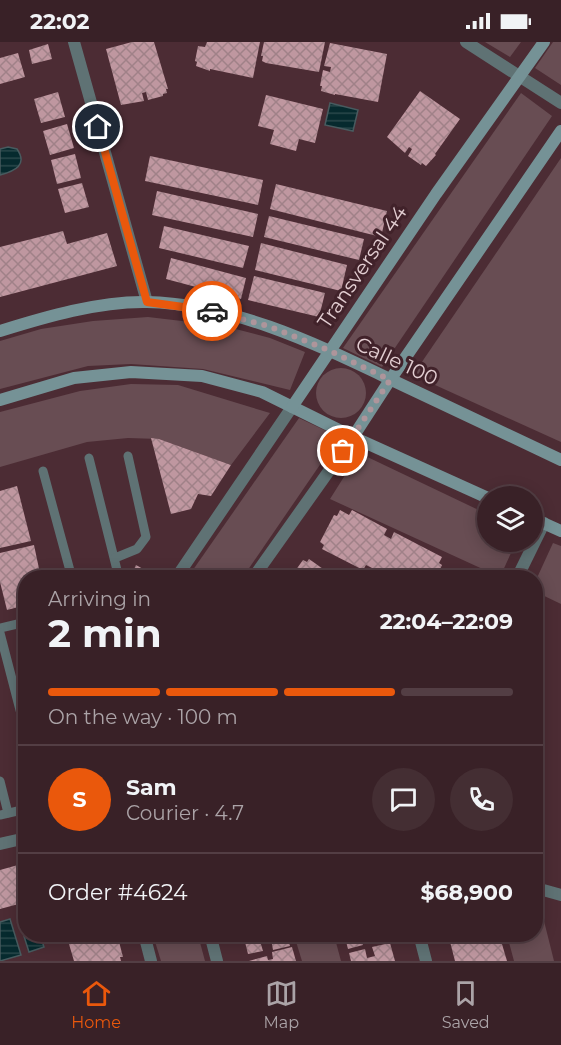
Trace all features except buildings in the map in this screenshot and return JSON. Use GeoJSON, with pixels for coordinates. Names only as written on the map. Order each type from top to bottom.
{"type":"FeatureCollection","features":[{"type":"Feature","properties":{"kind":"street"},"geometry":{"type":"LineString","coordinates":[[74,42],[147,302]]}},
{"type":"Feature","properties":{"kind":"street"},"geometry":{"type":"LineString","coordinates":[[466,42],[561,103]]}},
{"type":"Feature","properties":{"kind":"street","name":"Transversal 44"},"geometry":{"type":"LineString","coordinates":[[181,570],[328,350],[544,42]]}},
{"type":"Feature","properties":{"kind":"street"},"geometry":{"type":"LineString","coordinates":[[259,570],[353,437],[561,130]]}},
{"type":"Feature","properties":{"kind":"street","name":"Calle 100"},"geometry":{"type":"LineString","coordinates":[[0,331],[45,318],[99,307],[147,302],[200,308],[268,326],[328,350],[561,460]]}},
{"type":"Feature","properties":{"kind":"street"},"geometry":{"type":"LineString","coordinates":[[0,400],[74,378],[131,372],[202,376],[262,392],[353,437],[477,493]]}},
{"type":"Feature","properties":{"kind":"street"},"geometry":{"type":"LineString","coordinates":[[543,523],[561,531]]}},
{"type":"Feature","properties":{"kind":"street"},"geometry":{"type":"LineString","coordinates":[[520,570],[527,552]]}},
{"type":"Feature","properties":{"kind":"street"},"geometry":{"type":"LineString","coordinates":[[0,844],[18,840]]}},
{"type":"Feature","properties":{"kind":"street"},"geometry":{"type":"LineString","coordinates":[[543,890],[561,895]]}},
{"type":"Feature","properties":{"kind":"street"},"geometry":{"type":"LineString","coordinates":[[146,942],[150,961]]}},
{"type":"Feature","properties":{"kind":"street"},"geometry":{"type":"LineString","coordinates":[[212,942],[217,961]]}},
{"type":"Feature","properties":{"kind":"street"},"geometry":{"type":"LineString","coordinates":[[421,942],[426,961]]}},
{"type":"Feature","properties":{"kind":"lane"},"geometry":{"type":"LineString","coordinates":[[115,558],[137,549],[146,537],[128,456]]}},
{"type":"Feature","properties":{"kind":"lane"},"geometry":{"type":"LineString","coordinates":[[89,458],[117,570]]}},
{"type":"Feature","properties":{"kind":"lane"},"geometry":{"type":"LineString","coordinates":[[43,471],[70,570]]}},
{"type":"Feature","properties":{"kind":"lane"},"geometry":{"type":"LineString","coordinates":[[0,628],[18,624]]}},
{"type":"Feature","properties":{"kind":"lane"},"geometry":{"type":"LineString","coordinates":[[0,633],[4,664],[18,708]]}},
{"type":"Feature","properties":{"kind":"lane"},"geometry":{"type":"LineString","coordinates":[[0,781],[4,814]]}},
{"type":"Feature","properties":{"kind":"shaded area"},"geometry":{"type":"Polygon","coordinates":[[[485,42],[521,42],[510,57],[485,42]]]}},
{"type":"Feature","properties":{"kind":"shaded area"},"geometry":{"type":"Polygon","coordinates":[[[553,42],[561,42],[561,85],[535,68],[553,42]]]}},
{"type":"Feature","properties":{"kind":"shaded area"},"geometry":{"type":"Polygon","coordinates":[[[521,93],[552,116],[382,367],[343,348],[521,93]]]}},
{"type":"Feature","properties":{"kind":"shaded area"},"geometry":{"type":"Polygon","coordinates":[[[561,158],[561,442],[413,375],[561,158]]]}},
{"type":"Feature","properties":{"kind":"shaded area"},"geometry":{"type":"Polygon","coordinates":[[[148,317],[224,326],[270,338],[305,352],[290,390],[203,369],[131,364],[88,366],[0,389],[0,341],[41,329],[93,321],[148,317]]]}},
{"type":"Feature","properties":{"kind":"shaded area"},"geometry":{"type":"Polygon","coordinates":[[[336,368],[346,368],[359,375],[366,388],[366,398],[359,411],[346,418],[336,418],[327,414],[320,407],[316,398],[316,388],[320,379],[327,372],[336,368]]]}},
{"type":"Feature","properties":{"kind":"shaded area"},"geometry":{"type":"Polygon","coordinates":[[[131,384],[178,385],[270,413],[231,465],[159,439],[128,438],[87,442],[0,467],[0,412],[80,391],[131,384]]]}},
{"type":"Feature","properties":{"kind":"shaded area"},"geometry":{"type":"Polygon","coordinates":[[[299,418],[339,437],[248,570],[193,570],[299,418]]]}},
{"type":"Feature","properties":{"kind":"shaded area"},"geometry":{"type":"Polygon","coordinates":[[[359,453],[477,509],[477,552],[511,552],[503,570],[485,570],[330,499],[359,453]]]}},
{"type":"Feature","properties":{"kind":"shaded area"},"geometry":{"type":"Polygon","coordinates":[[[553,543],[561,546],[561,604],[543,595],[543,570],[541,570],[553,543]]]}},
{"type":"Feature","properties":{"kind":"shaded area"},"geometry":{"type":"Polygon","coordinates":[[[543,921],[554,961],[514,961],[509,942],[543,942],[543,921]]]}},
{"type":"Feature","properties":{"kind":"shaded area"},"geometry":{"type":"Polygon","coordinates":[[[155,942],[200,942],[205,961],[161,961],[155,942]]]}},
{"type":"Feature","properties":{"kind":"shaded area"},"geometry":{"type":"Polygon","coordinates":[[[296,942],[336,942],[341,961],[302,961],[296,942]]]}},
{"type":"Feature","properties":{"kind":"water"},"geometry":{"type":"Polygon","coordinates":[[[330,103],[358,110],[353,131],[325,125],[330,103]]]}},
{"type":"Feature","properties":{"kind":"water"},"geometry":{"type":"Polygon","coordinates":[[[8,147],[17,149],[21,159],[20,163],[11,172],[0,175],[0,149],[8,147]]]}},
{"type":"Feature","properties":{"kind":"water"},"geometry":{"type":"Polygon","coordinates":[[[10,919],[21,955],[0,961],[0,922],[10,919]]]}},
{"type":"Feature","properties":{"kind":"water"},"geometry":{"type":"Polygon","coordinates":[[[26,942],[42,942],[44,947],[29,952],[26,942]]]}},
{"type":"Feature","properties":{"kind":"way so far"},"geometry":{"type":"LineString","coordinates":[[212,311],[268,326],[328,350],[390,380],[343,451]]}},
{"type":"Feature","properties":{"kind":"route"},"geometry":{"type":"LineString","coordinates":[[98,127],[147,302],[212,311]]}}]}
